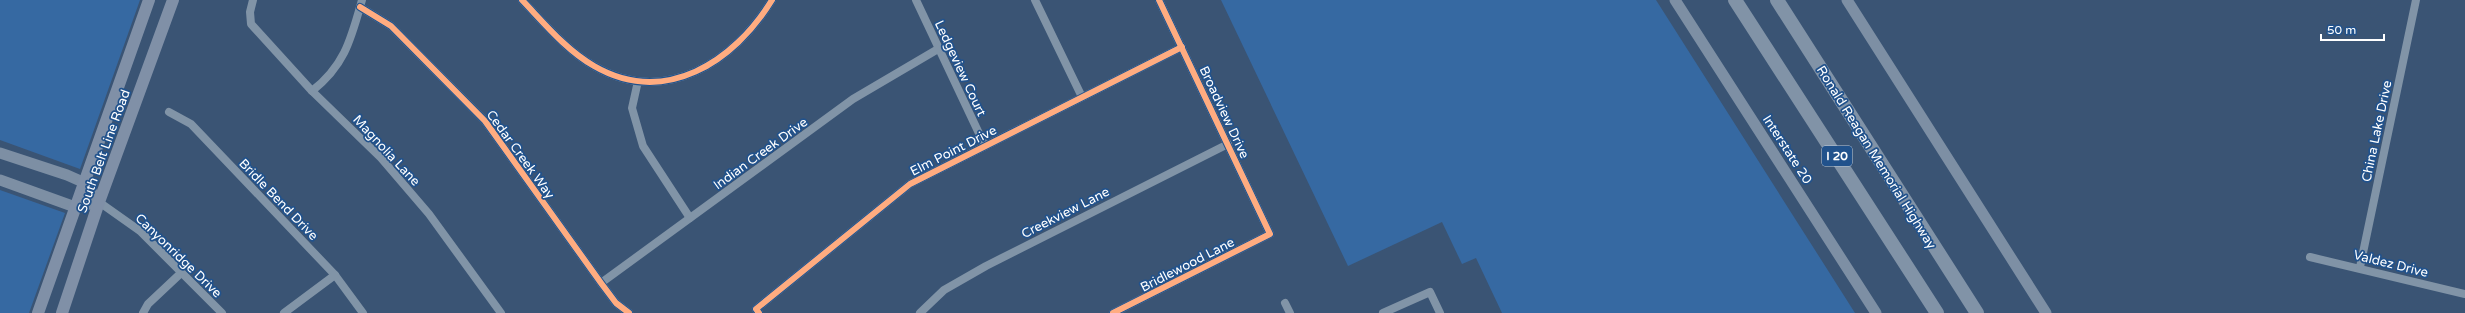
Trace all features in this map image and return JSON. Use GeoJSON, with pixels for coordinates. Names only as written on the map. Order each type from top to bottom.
{"type":"FeatureCollection","features":[{"type":"Feature","properties":{"kind":"highway","name":"I 20"},"geometry":{"type":"LineString","coordinates":[[1736,0],[1937,313]]}},
{"type":"Feature","properties":{"kind":"highway","name":"Ronald Reagan Memorial Highway"},"geometry":{"type":"LineString","coordinates":[[1777,0],[1977,313]]}},
{"type":"Feature","properties":{"kind":"main road","name":"South Belt Line Road"},"geometry":{"type":"LineString","coordinates":[[38,313],[149,0]]}},
{"type":"Feature","properties":{"kind":"main road","name":"South Belt Line Road"},"geometry":{"type":"LineString","coordinates":[[62,313],[99,202],[174,0]]}},
{"type":"Feature","properties":{"kind":"main road","name":"Interstate 20"},"geometry":{"type":"LineString","coordinates":[[1676,0],[1876,313]]}},
{"type":"Feature","properties":{"kind":"main road"},"geometry":{"type":"LineString","coordinates":[[1847,0],[2046,313]]}},
{"type":"Feature","properties":{"kind":"main road"},"geometry":{"type":"LineString","coordinates":[[0,153],[67,175],[85,183],[99,202],[75,207],[0,180]]}},
{"type":"Feature","properties":{"kind":"street","name":"Magnolia Lane"},"geometry":{"type":"LineString","coordinates":[[254,0],[250,12],[251,24],[312,91],[381,158],[429,214],[500,313]]}},
{"type":"Feature","properties":{"kind":"street"},"geometry":{"type":"LineString","coordinates":[[522,0],[565,44],[594,66],[625,79],[654,83],[684,77],[711,65],[737,44],[760,21],[772,0]]}},
{"type":"Feature","properties":{"kind":"street","name":"Ledgeview Court"},"geometry":{"type":"LineString","coordinates":[[916,0],[984,146]]}},
{"type":"Feature","properties":{"kind":"street"},"geometry":{"type":"LineString","coordinates":[[1035,0],[1082,97]]}},
{"type":"Feature","properties":{"kind":"street","name":"Broadview Drive"},"geometry":{"type":"LineString","coordinates":[[1159,0],[1270,234]]}},
{"type":"Feature","properties":{"kind":"street","name":"China Lake Drive"},"geometry":{"type":"LineString","coordinates":[[2360,267],[2416,0]]}},
{"type":"Feature","properties":{"kind":"street"},"geometry":{"type":"LineString","coordinates":[[312,91],[329,78],[348,48],[361,4]]}},
{"type":"Feature","properties":{"kind":"street","name":"Cedar Creek Way"},"geometry":{"type":"LineString","coordinates":[[361,4],[391,26],[485,121],[601,283],[616,303],[629,313]]}},
{"type":"Feature","properties":{"kind":"street","name":"Elm Point Drive"},"geometry":{"type":"LineString","coordinates":[[758,311],[910,184],[1182,47]]}},
{"type":"Feature","properties":{"kind":"street","name":"Indian Creek Drive"},"geometry":{"type":"LineString","coordinates":[[601,283],[854,99],[938,49]]}},
{"type":"Feature","properties":{"kind":"street"},"geometry":{"type":"LineString","coordinates":[[638,81],[632,108],[643,146],[690,218]]}},
{"type":"Feature","properties":{"kind":"street","name":"Bridle Bend Drive"},"geometry":{"type":"LineString","coordinates":[[169,112],[191,124],[335,275],[363,313]]}},
{"type":"Feature","properties":{"kind":"street","name":"Creekview Lane"},"geometry":{"type":"LineString","coordinates":[[920,313],[944,290],[986,266],[1228,144]]}},
{"type":"Feature","properties":{"kind":"street","name":"Canyonridge Drive"},"geometry":{"type":"LineString","coordinates":[[99,202],[140,231],[222,313]]}},
{"type":"Feature","properties":{"kind":"street","name":"Bridlewood Lane"},"geometry":{"type":"LineString","coordinates":[[1113,313],[1270,234]]}},
{"type":"Feature","properties":{"kind":"street","name":"Valdez Drive"},"geometry":{"type":"LineString","coordinates":[[2310,257],[2360,267],[2465,294]]}},
{"type":"Feature","properties":{"kind":"street"},"geometry":{"type":"LineString","coordinates":[[143,313],[148,304],[181,273]]}},
{"type":"Feature","properties":{"kind":"street"},"geometry":{"type":"LineString","coordinates":[[284,313],[335,275]]}},
{"type":"Feature","properties":{"kind":"street"},"geometry":{"type":"LineString","coordinates":[[1383,313],[1430,292],[1440,313]]}},
{"type":"Feature","properties":{"kind":"street"},"geometry":{"type":"LineString","coordinates":[[1285,303],[1290,313]]}},
{"type":"Feature","properties":{"kind":"shaded area"},"geometry":{"type":"Polygon","coordinates":[[[0,0],[140,0],[80,169],[0,140],[0,0]]]}},
{"type":"Feature","properties":{"kind":"shaded area"},"geometry":{"type":"Polygon","coordinates":[[[1221,0],[1656,0],[1855,313],[1502,313],[1476,258],[1462,264],[1442,222],[1348,266],[1221,0]]]}},
{"type":"Feature","properties":{"kind":"shaded area"},"geometry":{"type":"Polygon","coordinates":[[[0,190],[65,213],[29,313],[0,313],[0,190]]]}},
{"type":"Feature","properties":{"kind":"cycle path"},"geometry":{"type":"LineString","coordinates":[[522,0],[556,36],[584,60],[620,77],[646,82],[672,79],[695,72],[718,59],[738,42],[756,22],[772,0]]}},
{"type":"Feature","properties":{"kind":"cycle path"},"geometry":{"type":"LineString","coordinates":[[1113,313],[1270,234],[1159,0]]}},
{"type":"Feature","properties":{"kind":"cycle path"},"geometry":{"type":"LineString","coordinates":[[360,7],[391,26],[485,121],[601,283],[616,303],[629,313]]}},
{"type":"Feature","properties":{"kind":"cycle path"},"geometry":{"type":"LineString","coordinates":[[759,313],[756,309],[910,184],[1182,47]]}}]}
